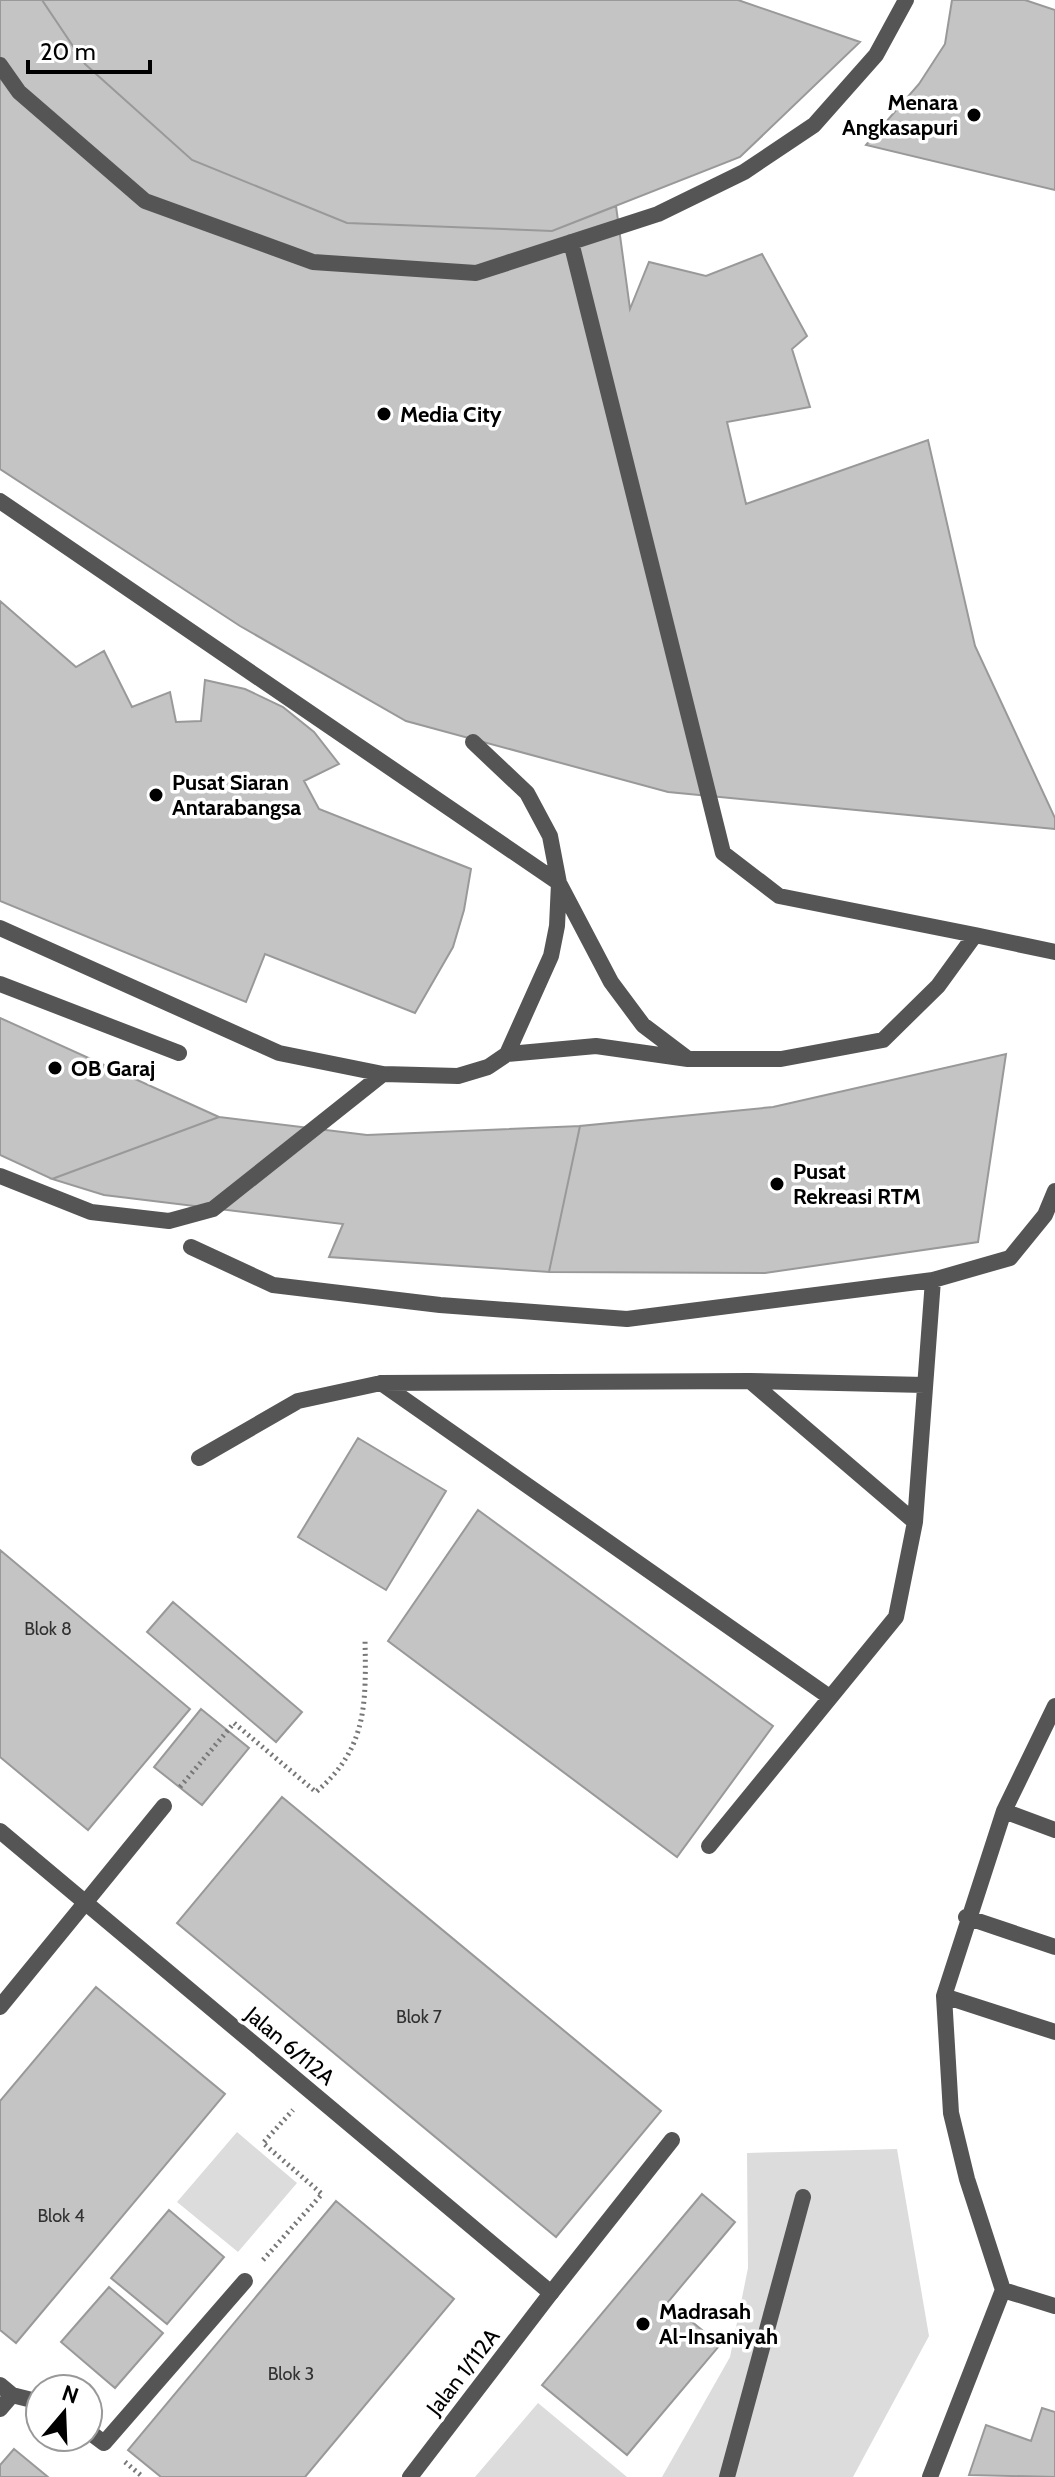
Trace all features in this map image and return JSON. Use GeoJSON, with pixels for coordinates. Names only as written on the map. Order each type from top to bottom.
{"type":"FeatureCollection","features":[{"type":"Feature","properties":{"kind":"street"},"geometry":{"type":"LineString","coordinates":[[0,65],[19,92],[145,201],[313,262],[476,273],[658,214],[744,172],[814,125],[876,55],[906,0]]}},
{"type":"Feature","properties":{"kind":"street"},"geometry":{"type":"LineString","coordinates":[[571,242],[723,853],[779,896],[1055,952]]}},
{"type":"Feature","properties":{"kind":"street"},"geometry":{"type":"LineString","coordinates":[[0,501],[559,883],[611,982],[627,1004],[643,1025],[688,1059]]}},
{"type":"Feature","properties":{"kind":"street"},"geometry":{"type":"LineString","coordinates":[[473,742],[527,793],[550,836],[559,883],[557,926],[551,956],[507,1054]]}},
{"type":"Feature","properties":{"kind":"street"},"geometry":{"type":"LineString","coordinates":[[0,928],[279,1053],[383,1074],[458,1076],[488,1067],[507,1054],[596,1046],[688,1059],[781,1059],[883,1040],[938,986],[975,935]]}},
{"type":"Feature","properties":{"kind":"street"},"geometry":{"type":"LineString","coordinates":[[0,984],[179,1053]]}},
{"type":"Feature","properties":{"kind":"street"},"geometry":{"type":"LineString","coordinates":[[0,1176],[91,1212],[169,1221],[213,1209],[383,1074]]}},
{"type":"Feature","properties":{"kind":"street"},"geometry":{"type":"LineString","coordinates":[[191,1247],[273,1285],[440,1305],[627,1319],[933,1280],[1010,1258],[1045,1215],[1055,1191]]}},
{"type":"Feature","properties":{"kind":"street"},"geometry":{"type":"LineString","coordinates":[[709,1846],[828,1696],[896,1617],[915,1522],[933,1280]]}},
{"type":"Feature","properties":{"kind":"street"},"geometry":{"type":"LineString","coordinates":[[199,1458],[298,1401],[381,1383],[750,1381],[925,1385]]}},
{"type":"Feature","properties":{"kind":"street"},"geometry":{"type":"LineString","coordinates":[[750,1381],[915,1522]]}},
{"type":"Feature","properties":{"kind":"street"},"geometry":{"type":"LineString","coordinates":[[381,1383],[828,1696]]}},
{"type":"Feature","properties":{"kind":"street"},"geometry":{"type":"LineString","coordinates":[[930,2477],[1003,2290],[967,2179],[951,2113],[944,1996],[966,1917],[1004,1811],[1049,1734],[1055,1706]]}},
{"type":"Feature","properties":{"kind":"street"},"geometry":{"type":"LineString","coordinates":[[0,2007],[164,1806]]}},
{"type":"Feature","properties":{"kind":"street"},"geometry":{"type":"LineString","coordinates":[[1004,1811],[1055,1830]]}},
{"type":"Feature","properties":{"kind":"street","name":"Jalan 6/112A"},"geometry":{"type":"LineString","coordinates":[[0,1831],[551,2293]]}},
{"type":"Feature","properties":{"kind":"street"},"geometry":{"type":"LineString","coordinates":[[966,1917],[1055,1947]]}},
{"type":"Feature","properties":{"kind":"street"},"geometry":{"type":"LineString","coordinates":[[944,1996],[1055,2032]]}},
{"type":"Feature","properties":{"kind":"street","name":"Jalan 1/112A"},"geometry":{"type":"LineString","coordinates":[[410,2477],[672,2140]]}},
{"type":"Feature","properties":{"kind":"street"},"geometry":{"type":"LineString","coordinates":[[727,2477],[803,2197]]}},
{"type":"Feature","properties":{"kind":"street"},"geometry":{"type":"LineString","coordinates":[[104,2443],[245,2281]]}},
{"type":"Feature","properties":{"kind":"street"},"geometry":{"type":"LineString","coordinates":[[1003,2290],[1055,2306]]}},
{"type":"Feature","properties":{"kind":"street"},"geometry":{"type":"LineString","coordinates":[[0,2409],[6,2390]]}},
{"type":"Feature","properties":{"kind":"path"},"geometry":{"type":"LineString","coordinates":[[164,1806],[234,1723],[316,1792],[358,1741],[366,1680],[365,1639]]}},
{"type":"Feature","properties":{"kind":"path"},"geometry":{"type":"LineString","coordinates":[[245,2281],[322,2194],[263,2143],[292,2111]]}},
{"type":"Feature","properties":{"kind":"shaded area"},"geometry":{"type":"Polygon","coordinates":[[[237,2132],[297,2183],[238,2252],[177,2202],[237,2132]]]}},
{"type":"Feature","properties":{"kind":"shaded area"},"geometry":{"type":"Polygon","coordinates":[[[897,2149],[929,2336],[853,2477],[662,2477],[730,2357],[748,2268],[747,2153],[897,2149]]]}},
{"type":"Feature","properties":{"kind":"shaded area"},"geometry":{"type":"Polygon","coordinates":[[[538,2403],[627,2477],[475,2477],[538,2403]]]}},
{"type":"Feature","properties":{"kind":"building","name":"Media City"},"geometry":{"type":"Polygon","coordinates":[[[0,0],[42,0],[85,64],[192,160],[347,223],[552,231],[616,206],[630,309],[649,262],[706,276],[762,254],[807,336],[792,349],[810,407],[727,422],[746,504],[928,440],[975,646],[1055,818],[1055,829],[668,792],[406,721],[240,626],[0,469],[0,0]]]}},
{"type":"Feature","properties":{"kind":"building"},"geometry":{"type":"Polygon","coordinates":[[[42,0],[738,0],[860,42],[740,157],[552,231],[347,223],[192,160],[85,64],[42,0]]]}},
{"type":"Feature","properties":{"kind":"building","name":"Menara Angkasapuri"},"geometry":{"type":"Polygon","coordinates":[[[952,0],[1025,0],[1055,10],[1055,190],[866,145],[919,84],[945,44],[952,0]]]}},
{"type":"Feature","properties":{"kind":"building","name":"Pusat Siaran Antarabangsa"},"geometry":{"type":"Polygon","coordinates":[[[0,601],[76,667],[104,651],[132,707],[170,692],[176,722],[201,721],[205,680],[245,689],[283,707],[314,732],[339,764],[304,781],[319,809],[471,869],[453,947],[415,1013],[265,954],[246,1002],[0,901],[0,601]]]}},
{"type":"Feature","properties":{"kind":"building","name":"OB Garaj"},"geometry":{"type":"Polygon","coordinates":[[[0,1018],[219,1117],[52,1179],[0,1155],[0,1018]]]}},
{"type":"Feature","properties":{"kind":"building","name":"Pusat Rekreasi RTM"},"geometry":{"type":"Polygon","coordinates":[[[1006,1054],[978,1242],[765,1273],[549,1272],[580,1126],[773,1107],[1006,1054]]]}},
{"type":"Feature","properties":{"kind":"building"},"geometry":{"type":"Polygon","coordinates":[[[219,1117],[367,1135],[580,1126],[549,1272],[329,1257],[343,1224],[104,1195],[52,1179],[219,1117]]]}},
{"type":"Feature","properties":{"kind":"building"},"geometry":{"type":"Polygon","coordinates":[[[358,1438],[446,1491],[386,1590],[298,1537],[358,1438]]]}},
{"type":"Feature","properties":{"kind":"building"},"geometry":{"type":"Polygon","coordinates":[[[478,1510],[773,1726],[677,1857],[388,1641],[478,1510]]]}},
{"type":"Feature","properties":{"kind":"building"},"geometry":{"type":"Polygon","coordinates":[[[0,1550],[190,1709],[88,1830],[0,1757],[0,1550]]]}},
{"type":"Feature","properties":{"kind":"building"},"geometry":{"type":"Polygon","coordinates":[[[173,1602],[302,1712],[276,1742],[147,1632],[173,1602]]]}},
{"type":"Feature","properties":{"kind":"building"},"geometry":{"type":"Polygon","coordinates":[[[201,1709],[249,1748],[202,1805],[154,1767],[201,1709]]]}},
{"type":"Feature","properties":{"kind":"building"},"geometry":{"type":"Polygon","coordinates":[[[282,1797],[661,2111],[556,2237],[177,1923],[282,1797]]]}},
{"type":"Feature","properties":{"kind":"building"},"geometry":{"type":"Polygon","coordinates":[[[96,1987],[225,2094],[16,2343],[0,2330],[0,2101],[96,1987]]]}},
{"type":"Feature","properties":{"kind":"building","name":"Madrasah Al-Insaniyah"},"geometry":{"type":"Polygon","coordinates":[[[702,2194],[735,2222],[668,2302],[720,2345],[627,2455],[542,2385],[702,2194]]]}},
{"type":"Feature","properties":{"kind":"building"},"geometry":{"type":"Polygon","coordinates":[[[336,2201],[454,2299],[305,2477],[161,2477],[128,2450],[336,2201]]]}},
{"type":"Feature","properties":{"kind":"building"},"geometry":{"type":"Polygon","coordinates":[[[169,2210],[224,2257],[167,2324],[111,2278],[169,2210]]]}},
{"type":"Feature","properties":{"kind":"building"},"geometry":{"type":"Polygon","coordinates":[[[109,2287],[163,2333],[115,2388],[104,2379],[104,2373],[97,2373],[61,2342],[109,2287]]]}},
{"type":"Feature","properties":{"kind":"building"},"geometry":{"type":"Polygon","coordinates":[[[1042,2408],[1055,2412],[1055,2477],[969,2475],[986,2425],[1031,2441],[1042,2408]]]}},
{"type":"Feature","properties":{"kind":"building"},"geometry":{"type":"Polygon","coordinates":[[[14,2449],[48,2477],[0,2477],[0,2465],[14,2449]]]}},
{"type":"Feature","properties":{"kind":"place","name":"Menara Angkasapuri"},"geometry":{"type":"Point","coordinates":[974,115]}},
{"type":"Feature","properties":{"kind":"place","name":"Media City"},"geometry":{"type":"Point","coordinates":[384,414]}},
{"type":"Feature","properties":{"kind":"place","name":"Pusat Siaran Antarabangsa"},"geometry":{"type":"Point","coordinates":[156,795]}},
{"type":"Feature","properties":{"kind":"place","name":"OB Garaj"},"geometry":{"type":"Point","coordinates":[55,1068]}},
{"type":"Feature","properties":{"kind":"place","name":"Pusat Rekreasi RTM"},"geometry":{"type":"Point","coordinates":[777,1184]}},
{"type":"Feature","properties":{"kind":"place","name":"Madrasah Al-Insaniyah"},"geometry":{"type":"Point","coordinates":[643,2324]}}]}
